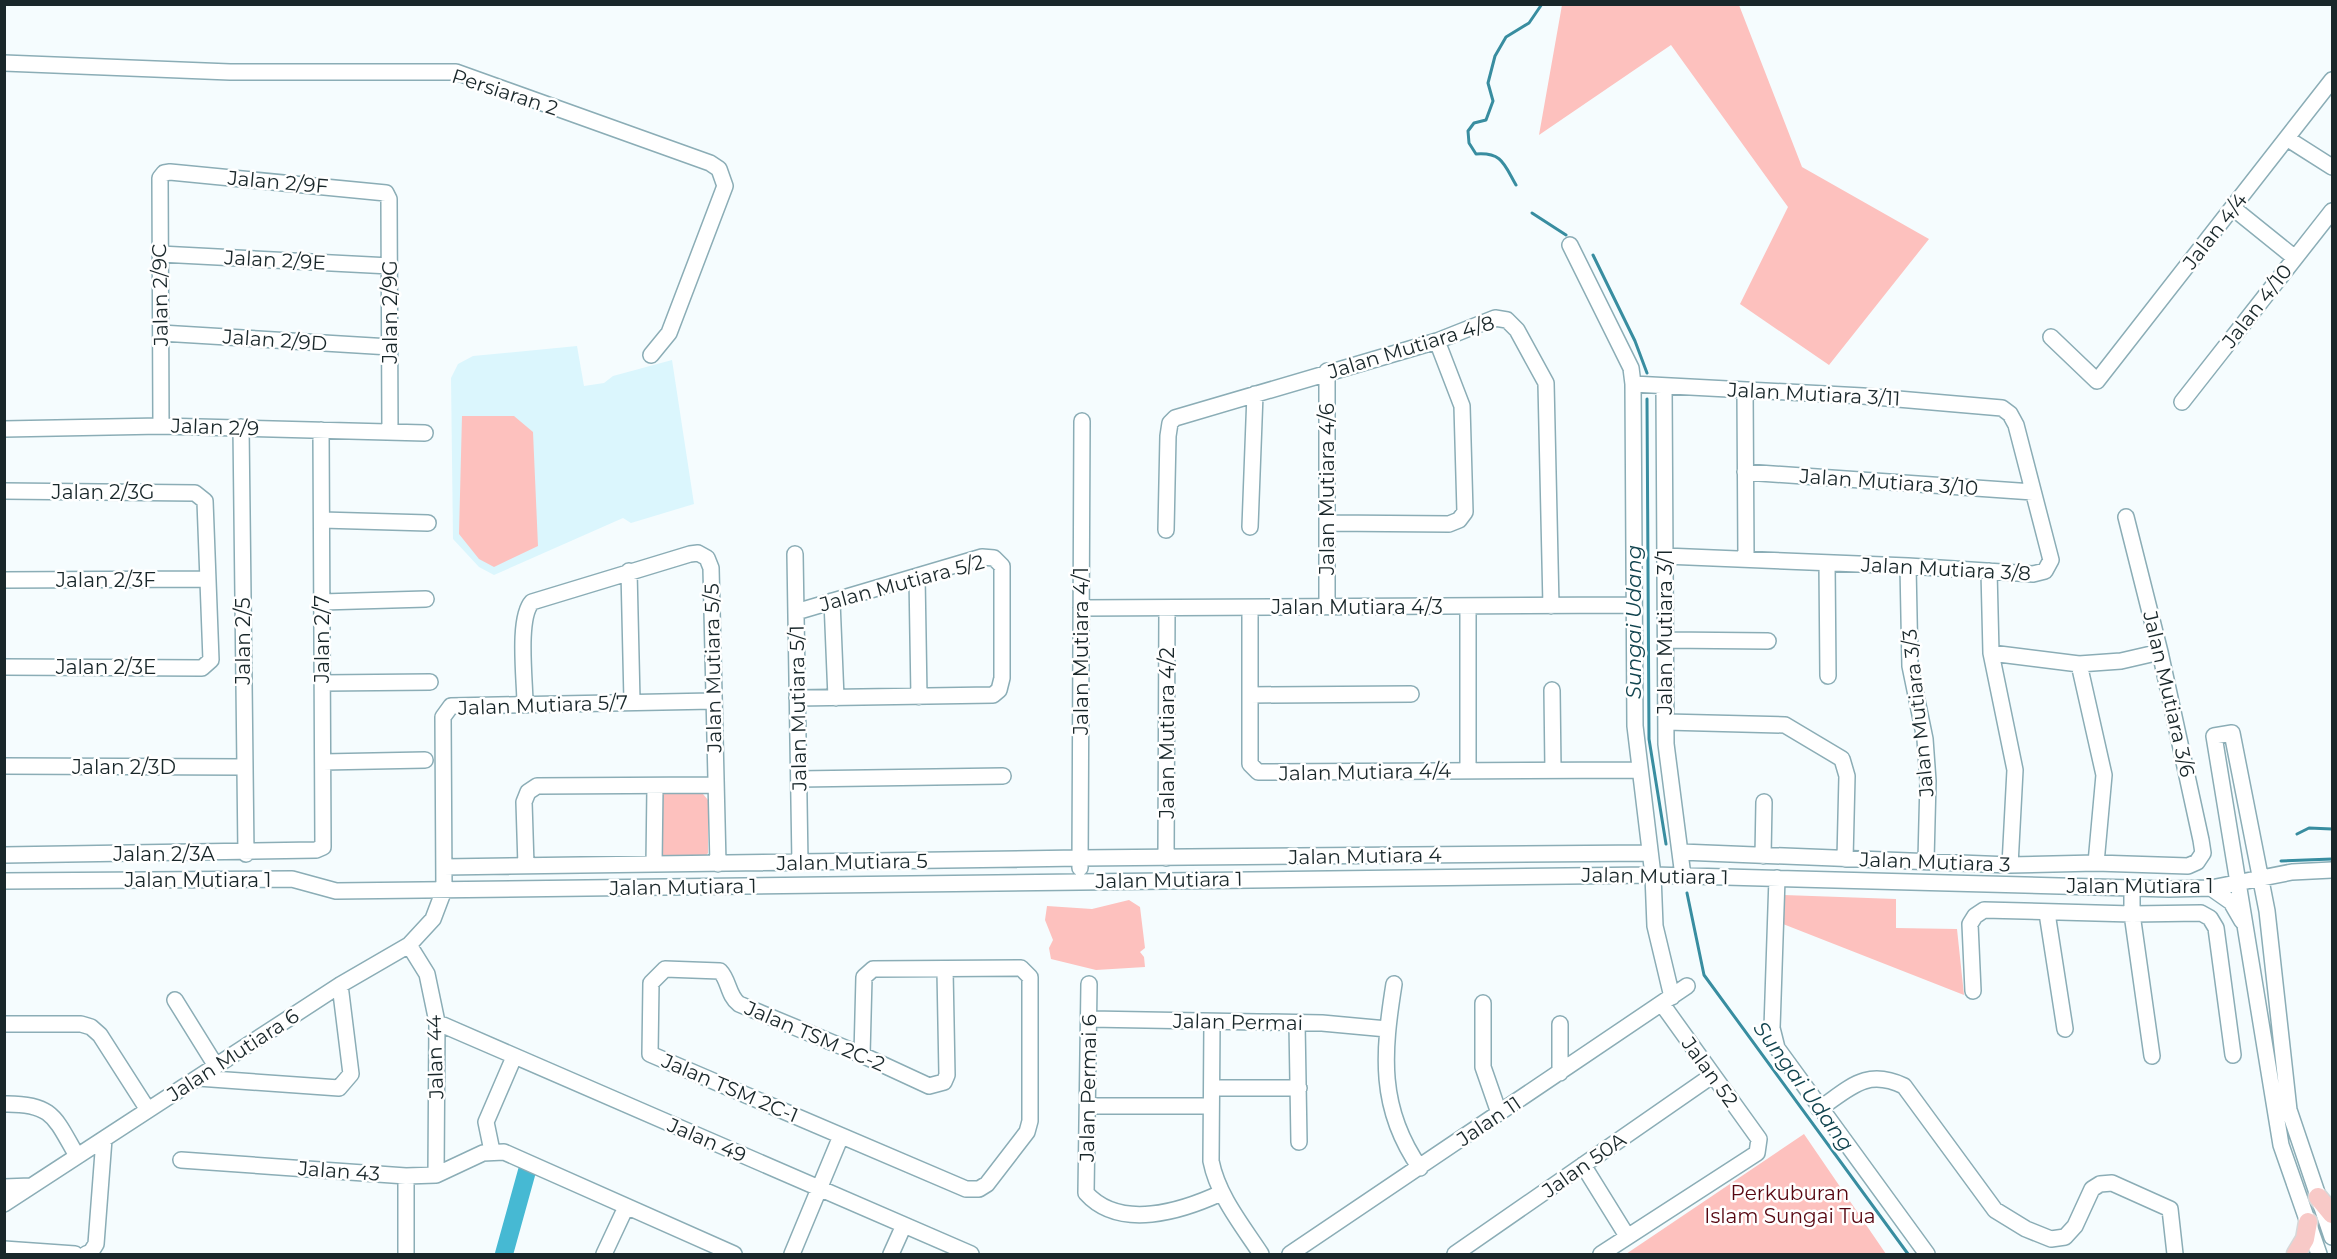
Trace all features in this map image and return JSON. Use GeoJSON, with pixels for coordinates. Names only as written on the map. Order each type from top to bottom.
{"type":"FeatureCollection","features":[{"type":"Feature","properties":{"kind":"main road"},"geometry":{"type":"LineString","coordinates":[[2318,1197],[2332,1214]]}},
{"type":"Feature","properties":{"kind":"main road"},"geometry":{"type":"LineString","coordinates":[[2296,1254],[2305,1239],[2308,1222]]}},
{"type":"Feature","properties":{"kind":"street","name":"Persiaran 2"},"geometry":{"type":"LineString","coordinates":[[4,63],[230,72],[456,72],[710,163],[723,176],[725,186],[669,333],[651,355]]}},
{"type":"Feature","properties":{"kind":"street","name":"Jalan 4/4"},"geometry":{"type":"LineString","coordinates":[[2050,337],[2097,381],[2332,80]]}},
{"type":"Feature","properties":{"kind":"street"},"geometry":{"type":"LineString","coordinates":[[2288,139],[2332,166]]}},
{"type":"Feature","properties":{"kind":"street","name":"Jalan 2/9F"},"geometry":{"type":"LineString","coordinates":[[170,172],[386,192]]}},
{"type":"Feature","properties":{"kind":"street","name":"Jalan 2/9C"},"geometry":{"type":"LineString","coordinates":[[161,426],[160,178],[164,173],[170,172]]}},
{"type":"Feature","properties":{"kind":"street","name":"Jalan 2/9G"},"geometry":{"type":"LineString","coordinates":[[386,192],[389,199],[390,432]]}},
{"type":"Feature","properties":{"kind":"street"},"geometry":{"type":"LineString","coordinates":[[2233,208],[2295,258]]}},
{"type":"Feature","properties":{"kind":"street","name":"Jalan 4/10"},"geometry":{"type":"LineString","coordinates":[[2182,402],[2332,211]]}},
{"type":"Feature","properties":{"kind":"street"},"geometry":{"type":"LineString","coordinates":[[1569,245],[1631,369],[1633,384],[1635,726],[1653,875],[1655,926],[1667,1001]]}},
{"type":"Feature","properties":{"kind":"street","name":"Jalan 2/9E"},"geometry":{"type":"LineString","coordinates":[[160,254],[390,266]]}},
{"type":"Feature","properties":{"kind":"street","name":"Jalan Mutiara 4/8"},"geometry":{"type":"LineString","coordinates":[[1166,530],[1170,423],[1175,418],[1327,371],[1437,341],[1495,318],[1507,320],[1517,330],[1546,383],[1551,606]]}},
{"type":"Feature","properties":{"kind":"street","name":"Jalan 2/9D"},"geometry":{"type":"LineString","coordinates":[[161,333],[390,347]]}},
{"type":"Feature","properties":{"kind":"street"},"geometry":{"type":"LineString","coordinates":[[1327,524],[1449,524],[1459,520],[1465,512],[1462,406],[1437,341]]}},
{"type":"Feature","properties":{"kind":"street","name":"Jalan Mutiara 4/6"},"geometry":{"type":"LineString","coordinates":[[1327,371],[1327,607]]}},
{"type":"Feature","properties":{"kind":"street","name":"Jalan Mutiara 3/11"},"geometry":{"type":"LineString","coordinates":[[1633,384],[1863,396],[1995,407]]}},
{"type":"Feature","properties":{"kind":"street","name":"Jalan Mutiara 3/1"},"geometry":{"type":"LineString","coordinates":[[1664,387],[1666,744],[1683,876]]}},
{"type":"Feature","properties":{"kind":"street"},"geometry":{"type":"LineString","coordinates":[[1745,390],[1746,558]]}},
{"type":"Feature","properties":{"kind":"street"},"geometry":{"type":"LineString","coordinates":[[1250,527],[1255,394]]}},
{"type":"Feature","properties":{"kind":"street","name":"Jalan Mutiara 3/8"},"geometry":{"type":"LineString","coordinates":[[1665,556],[2041,573],[2048,568],[2051,560],[2014,419],[2002,408],[1995,407]]}},
{"type":"Feature","properties":{"kind":"street","name":"Jalan Mutiara 4/1"},"geometry":{"type":"LineString","coordinates":[[1080,881],[1082,421]]}},
{"type":"Feature","properties":{"kind":"street","name":"Jalan 2/9"},"geometry":{"type":"LineString","coordinates":[[4,429],[161,426],[425,433]]}},
{"type":"Feature","properties":{"kind":"street","name":"Jalan 2/5"},"geometry":{"type":"LineString","coordinates":[[241,428],[243,767],[246,854]]}},
{"type":"Feature","properties":{"kind":"street","name":"Jalan 2/7"},"geometry":{"type":"LineString","coordinates":[[321,430],[323,847]]}},
{"type":"Feature","properties":{"kind":"street","name":"Jalan Mutiara 3/10"},"geometry":{"type":"LineString","coordinates":[[1745,472],[2033,492]]}},
{"type":"Feature","properties":{"kind":"street","name":"Jalan 2/3G"},"geometry":{"type":"LineString","coordinates":[[4,491],[195,493],[201,495],[205,501],[208,579]]}},
{"type":"Feature","properties":{"kind":"street","name":"Jalan Mutiara 3/6"},"geometry":{"type":"LineString","coordinates":[[2126,517],[2160,652],[2203,853],[2197,862],[2188,866]]}},
{"type":"Feature","properties":{"kind":"street"},"geometry":{"type":"LineString","coordinates":[[322,520],[428,523]]}},
{"type":"Feature","properties":{"kind":"street","name":"Jalan Mutiara 5/5"},"geometry":{"type":"LineString","coordinates":[[525,704],[524,623],[527,610],[532,602],[629,571],[698,553],[710,561],[718,864]]}},
{"type":"Feature","properties":{"kind":"street","name":"Jalan Mutiara 5/1"},"geometry":{"type":"LineString","coordinates":[[795,554],[800,863]]}},
{"type":"Feature","properties":{"kind":"street","name":"Jalan Mutiara 5/2"},"geometry":{"type":"LineString","coordinates":[[796,612],[982,556],[994,558],[1002,566],[1002,678],[999,690],[990,696],[797,698]]}},
{"type":"Feature","properties":{"kind":"street"},"geometry":{"type":"LineString","coordinates":[[1827,563],[1828,676]]}},
{"type":"Feature","properties":{"kind":"street","name":"Jalan Mutiara 3/3"},"geometry":{"type":"LineString","coordinates":[[1908,566],[1910,666],[1924,739],[1928,781],[1926,860]]}},
{"type":"Feature","properties":{"kind":"street"},"geometry":{"type":"LineString","coordinates":[[629,571],[632,701]]}},
{"type":"Feature","properties":{"kind":"street"},"geometry":{"type":"LineString","coordinates":[[1989,571],[1991,653],[2015,770],[2010,865]]}},
{"type":"Feature","properties":{"kind":"street"},"geometry":{"type":"LineString","coordinates":[[917,576],[919,697]]}},
{"type":"Feature","properties":{"kind":"street","name":"Jalan 2/3F"},"geometry":{"type":"LineString","coordinates":[[4,580],[208,579]]}},
{"type":"Feature","properties":{"kind":"street","name":"Jalan 2/3E"},"geometry":{"type":"LineString","coordinates":[[4,667],[207,666],[211,660],[208,579]]}},
{"type":"Feature","properties":{"kind":"street"},"geometry":{"type":"LineString","coordinates":[[322,602],[426,600]]}},
{"type":"Feature","properties":{"kind":"street"},"geometry":{"type":"LineString","coordinates":[[832,601],[836,698]]}},
{"type":"Feature","properties":{"kind":"street","name":"Jalan Mutiara 4/3"},"geometry":{"type":"LineString","coordinates":[[1081,608],[1634,605]]}},
{"type":"Feature","properties":{"kind":"street"},"geometry":{"type":"LineString","coordinates":[[1468,606],[1468,771]]}},
{"type":"Feature","properties":{"kind":"street","name":"Jalan Mutiara 4/2"},"geometry":{"type":"LineString","coordinates":[[1166,858],[1167,608]]}},
{"type":"Feature","properties":{"kind":"street","name":"Jalan Mutiara 4/4"},"geometry":{"type":"LineString","coordinates":[[1250,608],[1250,764],[1258,772],[1640,770]]}},
{"type":"Feature","properties":{"kind":"street"},"geometry":{"type":"LineString","coordinates":[[1665,640],[1768,641]]}},
{"type":"Feature","properties":{"kind":"street"},"geometry":{"type":"LineString","coordinates":[[1991,653],[2079,664],[2121,661],[2160,652]]}},
{"type":"Feature","properties":{"kind":"street"},"geometry":{"type":"LineString","coordinates":[[2079,664],[2104,775],[2096,863]]}},
{"type":"Feature","properties":{"kind":"street"},"geometry":{"type":"LineString","coordinates":[[323,683],[430,682]]}},
{"type":"Feature","properties":{"kind":"street"},"geometry":{"type":"LineString","coordinates":[[1552,690],[1553,770]]}},
{"type":"Feature","properties":{"kind":"street"},"geometry":{"type":"LineString","coordinates":[[1250,695],[1411,694]]}},
{"type":"Feature","properties":{"kind":"street","name":"Jalan Mutiara 5/7"},"geometry":{"type":"LineString","coordinates":[[444,891],[444,714],[456,704],[713,701]]}},
{"type":"Feature","properties":{"kind":"street"},"geometry":{"type":"LineString","coordinates":[[1666,722],[1785,725],[1842,759],[1847,776],[1845,859]]}},
{"type":"Feature","properties":{"kind":"street"},"geometry":{"type":"LineString","coordinates":[[2319,1254],[2281,1145],[2240,883],[2214,736],[2232,733],[2267,911],[2289,1110],[2332,1237]]}},
{"type":"Feature","properties":{"kind":"street"},"geometry":{"type":"LineString","coordinates":[[323,762],[425,760]]}},
{"type":"Feature","properties":{"kind":"street","name":"Jalan 2/3D"},"geometry":{"type":"LineString","coordinates":[[4,766],[243,767]]}},
{"type":"Feature","properties":{"kind":"street"},"geometry":{"type":"LineString","coordinates":[[799,779],[1002,776]]}},
{"type":"Feature","properties":{"kind":"street"},"geometry":{"type":"LineString","coordinates":[[525,866],[524,802],[528,792],[537,786],[655,787],[715,784]]}},
{"type":"Feature","properties":{"kind":"street"},"geometry":{"type":"LineString","coordinates":[[654,864],[655,787]]}},
{"type":"Feature","properties":{"kind":"street"},"geometry":{"type":"LineString","coordinates":[[1763,856],[1764,802]]}},
{"type":"Feature","properties":{"kind":"street"},"geometry":{"type":"LineString","coordinates":[[2229,816],[2223,826],[2227,872],[2211,888],[2231,902],[2247,928]]}},
{"type":"Feature","properties":{"kind":"street","name":"Jalan 2/3A"},"geometry":{"type":"LineString","coordinates":[[4,855],[246,854],[315,850],[323,847]]}},
{"type":"Feature","properties":{"kind":"street"},"geometry":{"type":"LineString","coordinates":[[2257,851],[2265,862],[2276,868],[2292,872]]}},
{"type":"Feature","properties":{"kind":"street","name":"Jalan Mutiara 3"},"geometry":{"type":"LineString","coordinates":[[1681,852],[2010,865],[2096,863],[2188,866]]}},
{"type":"Feature","properties":{"kind":"street","name":"Jalan Mutiara 4"},"geometry":{"type":"LineString","coordinates":[[1080,858],[1650,854]]}},
{"type":"Feature","properties":{"kind":"street","name":"Jalan Mutiara 5"},"geometry":{"type":"LineString","coordinates":[[444,867],[1080,858]]}},
{"type":"Feature","properties":{"kind":"street","name":"Jalan Mutiara 1"},"geometry":{"type":"LineString","coordinates":[[4,881],[291,879],[336,891],[444,891],[1653,875],[2132,888],[2211,888],[2292,872],[2332,870]]}},
{"type":"Feature","properties":{"kind":"street"},"geometry":{"type":"LineString","coordinates":[[2267,911],[2272,888],[2292,872]]}},
{"type":"Feature","properties":{"kind":"street"},"geometry":{"type":"LineString","coordinates":[[1777,878],[1772,1028],[1777,1048],[1819,1109],[1927,1254]]}},
{"type":"Feature","properties":{"kind":"street"},"geometry":{"type":"LineString","coordinates":[[2132,888],[2132,914],[2152,1056]]}},
{"type":"Feature","properties":{"kind":"street","name":"Jalan Mutiara 6"},"geometry":{"type":"LineString","coordinates":[[4,1204],[340,985],[409,945],[434,919],[444,891]]}},
{"type":"Feature","properties":{"kind":"street"},"geometry":{"type":"LineString","coordinates":[[1973,991],[1970,924],[1975,916],[1984,910],[2047,913],[2201,913],[2210,918],[2216,928],[2233,1055]]}},
{"type":"Feature","properties":{"kind":"street"},"geometry":{"type":"LineString","coordinates":[[2047,913],[2065,1029]]}},
{"type":"Feature","properties":{"kind":"street","name":"Jalan 44"},"geometry":{"type":"LineString","coordinates":[[409,945],[427,974],[437,1022],[436,1175]]}},
{"type":"Feature","properties":{"kind":"street","name":"Jalan TSM 2C-1"},"geometry":{"type":"LineString","coordinates":[[651,983],[650,1054],[966,1189],[979,1189],[987,1184],[1021,1143],[1030,1121],[1030,977],[1021,968],[873,969],[864,977],[862,1055]]}},
{"type":"Feature","properties":{"kind":"street","name":"Jalan TSM 2C-2"},"geometry":{"type":"LineString","coordinates":[[651,983],[665,969],[720,971],[734,1000],[739,1004],[862,1055],[929,1086],[944,1082],[947,1076],[945,970]]}},
{"type":"Feature","properties":{"kind":"street","name":"Jalan Permai 6"},"geometry":{"type":"LineString","coordinates":[[1089,984],[1086,1193],[1101,1207],[1131,1213],[1161,1214],[1193,1206],[1221,1193]]}},
{"type":"Feature","properties":{"kind":"street"},"geometry":{"type":"LineString","coordinates":[[1394,984],[1387,1029],[1391,1113],[1404,1144],[1420,1168]]}},
{"type":"Feature","properties":{"kind":"street"},"geometry":{"type":"LineString","coordinates":[[198,1078],[339,1088],[351,1074],[340,985]]}},
{"type":"Feature","properties":{"kind":"street","name":"Jalan 11"},"geometry":{"type":"LineString","coordinates":[[1290,1254],[1687,986]]}},
{"type":"Feature","properties":{"kind":"street"},"geometry":{"type":"LineString","coordinates":[[175,1000],[216,1066]]}},
{"type":"Feature","properties":{"kind":"street","name":"Jalan 52"},"geometry":{"type":"LineString","coordinates":[[1628,1236],[1757,1153],[1759,1139],[1713,1075],[1667,1001]]}},
{"type":"Feature","properties":{"kind":"street"},"geometry":{"type":"LineString","coordinates":[[1483,1003],[1483,1067],[1499,1113]]}},
{"type":"Feature","properties":{"kind":"street","name":"Jalan Permai"},"geometry":{"type":"LineString","coordinates":[[1090,1020],[1297,1023],[1387,1029]]}},
{"type":"Feature","properties":{"kind":"street"},"geometry":{"type":"LineString","coordinates":[[1212,1023],[1211,1161],[1221,1193],[1261,1254]]}},
{"type":"Feature","properties":{"kind":"street"},"geometry":{"type":"LineString","coordinates":[[1297,1023],[1299,1142]]}},
{"type":"Feature","properties":{"kind":"street"},"geometry":{"type":"LineString","coordinates":[[4,1024],[81,1024],[91,1027],[100,1035],[148,1110]]}},
{"type":"Feature","properties":{"kind":"street"},"geometry":{"type":"LineString","coordinates":[[1560,1024],[1560,1073]]}},
{"type":"Feature","properties":{"kind":"street","name":"Jalan 49"},"geometry":{"type":"LineString","coordinates":[[443,1025],[971,1254]]}},
{"type":"Feature","properties":{"kind":"street"},"geometry":{"type":"LineString","coordinates":[[514,1057],[486,1122],[492,1151],[504,1152],[626,1207],[706,1249],[734,1254]]}},
{"type":"Feature","properties":{"kind":"street","name":"Jalan 50A"},"geometry":{"type":"LineString","coordinates":[[1455,1254],[1713,1075]]}},
{"type":"Feature","properties":{"kind":"street"},"geometry":{"type":"LineString","coordinates":[[1819,1109],[1857,1083],[1873,1077],[1888,1078],[1904,1086],[1995,1210],[2050,1239],[2065,1237],[2075,1226],[2092,1189],[2100,1184],[2112,1183],[2170,1209],[2175,1254]]}},
{"type":"Feature","properties":{"kind":"street"},"geometry":{"type":"LineString","coordinates":[[1212,1088],[1299,1088]]}},
{"type":"Feature","properties":{"kind":"street"},"geometry":{"type":"LineString","coordinates":[[4,1104],[29,1104],[44,1109],[54,1117],[78,1156]]}},
{"type":"Feature","properties":{"kind":"street"},"geometry":{"type":"LineString","coordinates":[[1089,1106],[1211,1106]]}},
{"type":"Feature","properties":{"kind":"street"},"geometry":{"type":"LineString","coordinates":[[792,1254],[841,1136]]}},
{"type":"Feature","properties":{"kind":"street"},"geometry":{"type":"LineString","coordinates":[[86,1254],[91,1252],[96,1244],[104,1139]]}},
{"type":"Feature","properties":{"kind":"street","name":"Jalan 43"},"geometry":{"type":"LineString","coordinates":[[181,1160],[406,1176],[436,1175],[492,1151]]}},
{"type":"Feature","properties":{"kind":"street"},"geometry":{"type":"LineString","coordinates":[[1583,1165],[1628,1236],[1601,1254]]}},
{"type":"Feature","properties":{"kind":"street"},"geometry":{"type":"LineString","coordinates":[[406,1176],[406,1254]]}},
{"type":"Feature","properties":{"kind":"street"},"geometry":{"type":"LineString","coordinates":[[4,1187],[31,1186]]}},
{"type":"Feature","properties":{"kind":"street"},"geometry":{"type":"LineString","coordinates":[[604,1254],[626,1207]]}},
{"type":"Feature","properties":{"kind":"street"},"geometry":{"type":"LineString","coordinates":[[891,1254],[904,1225]]}},
{"type":"Feature","properties":{"kind":"street"},"geometry":{"type":"LineString","coordinates":[[4,1249],[75,1254]]}},
{"type":"Feature","properties":{"kind":"shaded area"},"geometry":{"type":"Polygon","coordinates":[[[577,346],[584,386],[604,383],[613,376],[672,360],[694,504],[631,523],[623,518],[494,575],[479,567],[453,539],[451,378],[458,364],[473,356],[577,346]]]}},
{"type":"Feature","properties":{"kind":"green space"},"geometry":{"type":"Polygon","coordinates":[[[1562,5],[1739,5],[1802,167],[1929,239],[1829,365],[1740,304],[1788,207],[1671,45],[1539,135],[1562,5]]]}},
{"type":"Feature","properties":{"kind":"green space"},"geometry":{"type":"Polygon","coordinates":[[[462,416],[514,416],[533,432],[538,546],[494,567],[479,559],[459,534],[462,416]]]}},
{"type":"Feature","properties":{"kind":"green space"},"geometry":{"type":"Polygon","coordinates":[[[659,794],[703,794],[708,800],[708,853],[703,860],[660,860],[659,794]]]}},
{"type":"Feature","properties":{"kind":"green space"},"geometry":{"type":"Polygon","coordinates":[[[1784,895],[1896,899],[1896,928],[1957,929],[1964,995],[1783,924],[1784,895]]]}},
{"type":"Feature","properties":{"kind":"green space"},"geometry":{"type":"Polygon","coordinates":[[[1129,900],[1140,907],[1145,948],[1140,952],[1144,957],[1145,967],[1096,970],[1051,959],[1049,948],[1053,940],[1045,920],[1047,906],[1092,909],[1129,900]]]}},
{"type":"Feature","properties":{"kind":"green space","name":"Perkuburan Islam Sungai Tua"},"geometry":{"type":"Polygon","coordinates":[[[1804,1134],[1886,1254],[1626,1254],[1804,1134]]]}},
{"type":"Feature","properties":{"kind":"waterway","name":"Sungai Udang"},"geometry":{"type":"LineString","coordinates":[[1516,185],[1505,165],[1497,157],[1476,154],[1469,143],[1468,131],[1474,123],[1486,120],[1493,101],[1488,83],[1495,56],[1506,37],[1529,23],[1542,4]]}},
{"type":"Feature","properties":{"kind":"waterway","name":"Sungai Udang"},"geometry":{"type":"LineString","coordinates":[[1532,213],[1566,235]]}},
{"type":"Feature","properties":{"kind":"waterway","name":"Sungai Udang"},"geometry":{"type":"LineString","coordinates":[[1593,255],[1635,341],[1647,373]]}},
{"type":"Feature","properties":{"kind":"waterway","name":"Sungai Udang"},"geometry":{"type":"LineString","coordinates":[[1647,399],[1649,739],[1666,844]]}},
{"type":"Feature","properties":{"kind":"waterway"},"geometry":{"type":"LineString","coordinates":[[2297,834],[2309,828],[2332,829]]}},
{"type":"Feature","properties":{"kind":"waterway"},"geometry":{"type":"LineString","coordinates":[[2281,861],[2332,859]]}},
{"type":"Feature","properties":{"kind":"waterway","name":"Sungai Udang"},"geometry":{"type":"LineString","coordinates":[[1687,893],[1704,975],[1908,1254]]}},
{"type":"Feature","properties":{"kind":"waterway"},"geometry":{"type":"LineString","coordinates":[[504,1254],[527,1171]]}}]}
